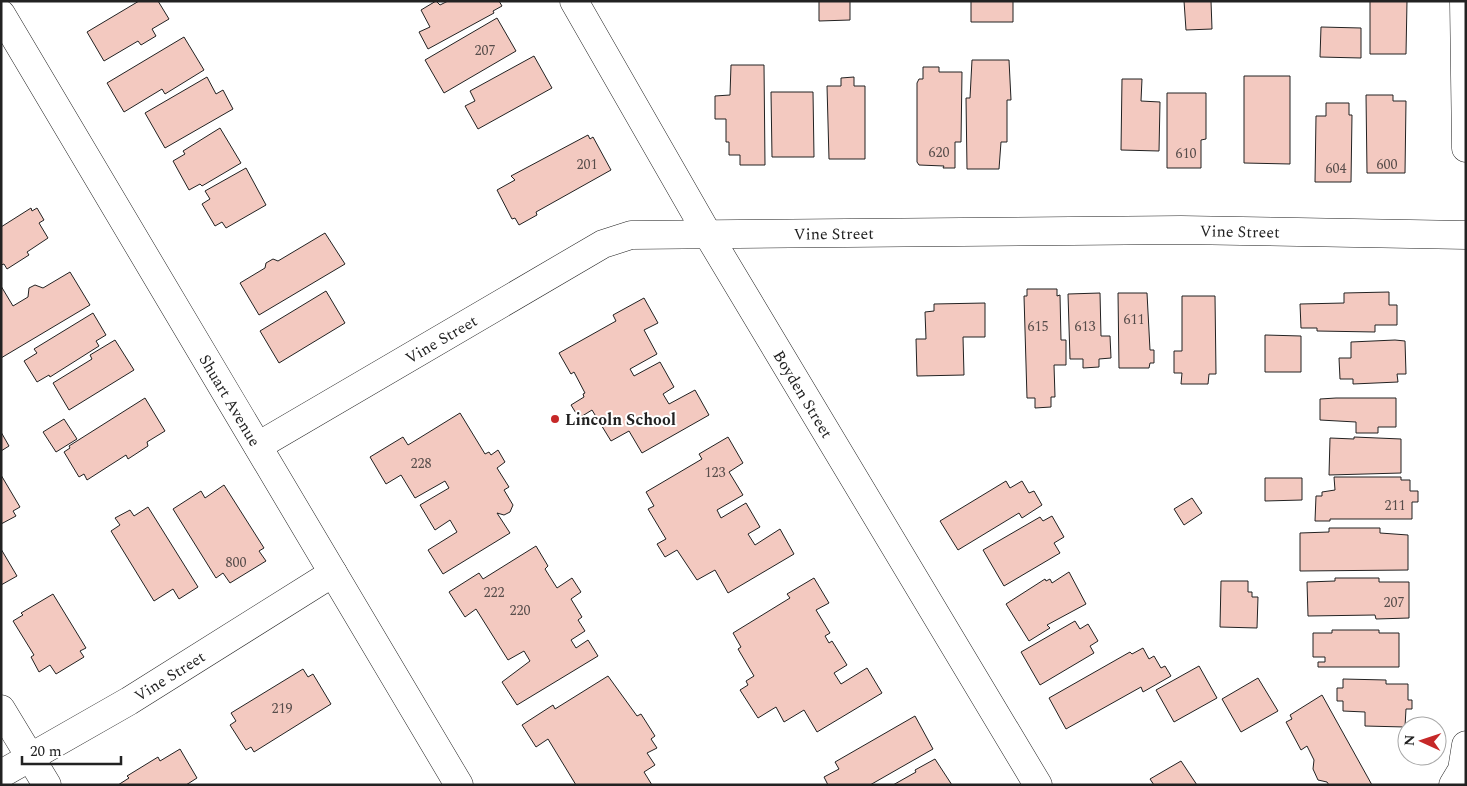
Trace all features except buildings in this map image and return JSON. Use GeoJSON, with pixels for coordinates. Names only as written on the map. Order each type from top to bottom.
{"type":"FeatureCollection","features":[{"type":"Feature","properties":{"kind":"street","name":"Boyden Street"},"geometry":{"type":"LineString","coordinates":[[574,1],[707,233],[1038,785]]}},
{"type":"Feature","properties":{"kind":"street"},"geometry":{"type":"LineString","coordinates":[[1464,1],[1466,148]]}},
{"type":"Feature","properties":{"kind":"street","name":"Shuart Avenue"},"geometry":{"type":"LineString","coordinates":[[1,14],[459,785]]}},
{"type":"Feature","properties":{"kind":"street","name":"Vine Street"},"geometry":{"type":"LineString","coordinates":[[258,446],[603,244],[631,235],[1181,230],[1466,235]]}},
{"type":"Feature","properties":{"kind":"street","name":"Vine Street"},"geometry":{"type":"LineString","coordinates":[[1,774],[129,701],[333,572]]}},
{"type":"Feature","properties":{"kind":"street"},"geometry":{"type":"LineString","coordinates":[[1,709],[47,785]]}},
{"type":"Feature","properties":{"kind":"street"},"geometry":{"type":"LineString","coordinates":[[1453,785],[1462,770],[1466,745]]}},
{"type":"Feature","properties":{"kind":"place","name":"Lincoln School"},"geometry":{"type":"Point","coordinates":[555,419]}}]}
